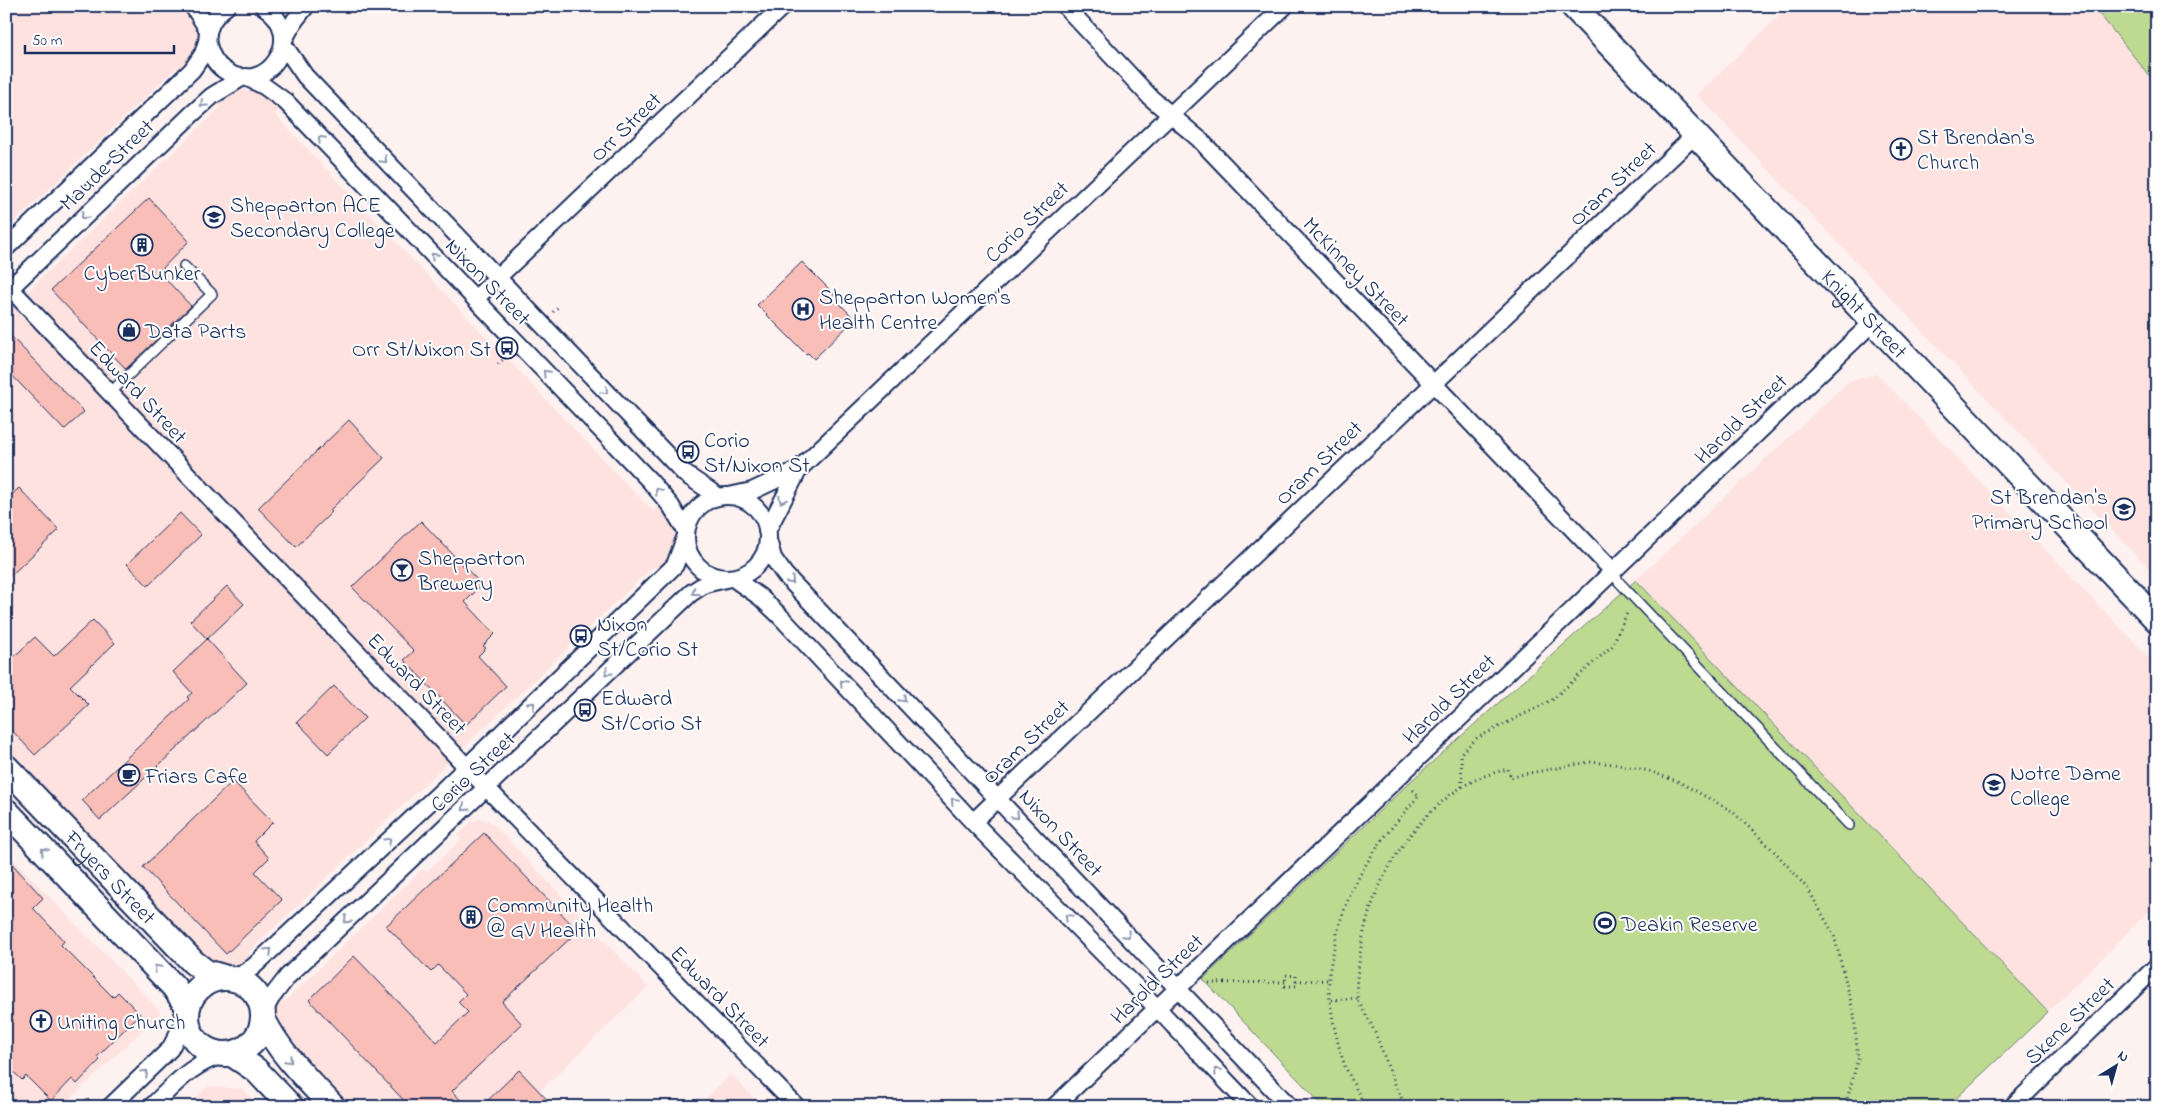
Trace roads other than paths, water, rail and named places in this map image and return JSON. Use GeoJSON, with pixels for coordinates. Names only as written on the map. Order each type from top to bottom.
{"type":"FeatureCollection","features":[{"type":"Feature","properties":{"kind":"street"},"geometry":{"type":"LineString","coordinates":[[193,6],[208,36]]}},
{"type":"Feature","properties":{"kind":"street","name":"Maude Street"},"geometry":{"type":"LineString","coordinates":[[6,248],[192,70],[203,54],[213,20],[227,6]]}},
{"type":"Feature","properties":{"kind":"street","name":"Nixon Street"},"geometry":{"type":"LineString","coordinates":[[263,6],[278,19],[282,30],[283,43],[305,76],[685,474],[724,496]]}},
{"type":"Feature","properties":{"kind":"street"},"geometry":{"type":"LineString","coordinates":[[283,43],[295,20],[306,6]]}},
{"type":"Feature","properties":{"kind":"street","name":"Orr Street"},"geometry":{"type":"LineString","coordinates":[[475,299],[783,6]]}},
{"type":"Feature","properties":{"kind":"street","name":"McKinney Street"},"geometry":{"type":"LineString","coordinates":[[1064,6],[1151,98],[1193,133],[1613,571]]}},
{"type":"Feature","properties":{"kind":"street","name":"Corio Street"},"geometry":{"type":"LineString","coordinates":[[724,496],[752,491],[799,469],[1285,6]]}},
{"type":"Feature","properties":{"kind":"street","name":"Knight Street"},"geometry":{"type":"LineString","coordinates":[[1573,6],[2157,620]]}},
{"type":"Feature","properties":{"kind":"street","name":"Nixon Street"},"geometry":{"type":"LineString","coordinates":[[208,36],[210,55],[218,66],[230,74],[264,86],[286,102],[650,481],[671,506],[686,534]]}},
{"type":"Feature","properties":{"kind":"street","name":"Maude Street"},"geometry":{"type":"LineString","coordinates":[[8,288],[212,96],[244,78],[257,76],[270,68],[280,55],[283,43]]}},
{"type":"Feature","properties":{"kind":"street","name":"Oram Street"},"geometry":{"type":"LineString","coordinates":[[973,822],[1695,135]]}},
{"type":"Feature","properties":{"kind":"street","name":"Edward Street"},"geometry":{"type":"LineString","coordinates":[[8,288],[487,788],[797,1107]]}},
{"type":"Feature","properties":{"kind":"street","name":"Harold Street"},"geometry":{"type":"LineString","coordinates":[[1054,1107],[1873,322]]}},
{"type":"Feature","properties":{"kind":"street","name":"Corio Street"},"geometry":{"type":"LineString","coordinates":[[768,536],[799,469]]}},
{"type":"Feature","properties":{"kind":"street"},"geometry":{"type":"LineString","coordinates":[[724,496],[743,499],[754,507],[763,518],[768,536],[765,553],[757,565],[746,574],[730,578],[711,576],[697,566],[688,553],[686,534],[690,519],[697,508],[707,501],[724,496]]}},
{"type":"Feature","properties":{"kind":"street","name":"Corio Street"},"geometry":{"type":"LineString","coordinates":[[226,978],[242,974],[253,967],[467,766],[675,565],[686,534]]}},
{"type":"Feature","properties":{"kind":"street","name":"Nixon Street"},"geometry":{"type":"LineString","coordinates":[[768,536],[773,558],[785,575],[998,797],[1290,1107]]}},
{"type":"Feature","properties":{"kind":"street"},"geometry":{"type":"LineString","coordinates":[[730,578],[760,597],[779,615],[973,822],[1157,1008],[1251,1107]]}},
{"type":"Feature","properties":{"kind":"street","name":"Corio Street"},"geometry":{"type":"LineString","coordinates":[[263,1016],[271,998],[288,976],[691,593],[705,584],[730,578]]}},
{"type":"Feature","properties":{"kind":"street","name":"Fryers Street"},"geometry":{"type":"LineString","coordinates":[[6,767],[193,962],[206,972],[226,978]]}},
{"type":"Feature","properties":{"kind":"street","name":"Fryers Street"},"geometry":{"type":"LineString","coordinates":[[6,811],[174,987],[187,1012]]}},
{"type":"Feature","properties":{"kind":"street","name":"Skene Street"},"geometry":{"type":"LineString","coordinates":[[2012,1107],[2157,966]]}},
{"type":"Feature","properties":{"kind":"street"},"geometry":{"type":"LineString","coordinates":[[110,1107],[170,1049],[187,1012],[192,995],[200,986],[211,980],[226,978],[249,986],[261,1003],[263,1016],[272,1038],[283,1054],[334,1107]]}},
{"type":"Feature","properties":{"kind":"street"},"geometry":{"type":"LineString","coordinates":[[187,1012],[190,1032],[198,1044],[210,1052],[228,1054],[256,1070],[291,1107]]}},
{"type":"Feature","properties":{"kind":"street"},"geometry":{"type":"LineString","coordinates":[[151,1107],[196,1066],[210,1058],[244,1050],[254,1042],[260,1031],[263,1016]]}},
{"type":"Feature","properties":{"kind":"lane"},"geometry":{"type":"LineString","coordinates":[[110,393],[212,294],[184,266]]}},
{"type":"Feature","properties":{"kind":"lane"},"geometry":{"type":"LineString","coordinates":[[1613,571],[1619,582],[1630,594],[1849,825]]}},
{"type":"Feature","properties":{"kind":"place","name":"St Brendan's Church"},"geometry":{"type":"Point","coordinates":[1901,149]}},
{"type":"Feature","properties":{"kind":"place","name":"Shepparton ACE Secondary College"},"geometry":{"type":"Point","coordinates":[214,217]}},
{"type":"Feature","properties":{"kind":"place","name":"CyberBunker"},"geometry":{"type":"Point","coordinates":[142,245]}},
{"type":"Feature","properties":{"kind":"place","name":"Shepparton Women's Health Centre"},"geometry":{"type":"Point","coordinates":[803,309]}},
{"type":"Feature","properties":{"kind":"place","name":"Data Parts"},"geometry":{"type":"Point","coordinates":[129,330]}},
{"type":"Feature","properties":{"kind":"place","name":"Orr St/Nixon St"},"geometry":{"type":"Point","coordinates":[507,348]}},
{"type":"Feature","properties":{"kind":"place","name":"Corio St/Nixon St"},"geometry":{"type":"Point","coordinates":[688,452]}},
{"type":"Feature","properties":{"kind":"place","name":"St Brendan's Primary School"},"geometry":{"type":"Point","coordinates":[2124,509]}},
{"type":"Feature","properties":{"kind":"place","name":"Shepparton Brewery"},"geometry":{"type":"Point","coordinates":[402,570]}},
{"type":"Feature","properties":{"kind":"place","name":"Nixon St/Corio St"},"geometry":{"type":"Point","coordinates":[581,636]}},
{"type":"Feature","properties":{"kind":"place","name":"Edward St/Corio St"},"geometry":{"type":"Point","coordinates":[585,710]}},
{"type":"Feature","properties":{"kind":"place","name":"Friars Cafe"},"geometry":{"type":"Point","coordinates":[129,775]}},
{"type":"Feature","properties":{"kind":"place","name":"Notre Dame College"},"geometry":{"type":"Point","coordinates":[1994,785]}},
{"type":"Feature","properties":{"kind":"place","name":"Community Health @ GV Health"},"geometry":{"type":"Point","coordinates":[471,917]}},
{"type":"Feature","properties":{"kind":"place","name":"Deakin Reserve"},"geometry":{"type":"Point","coordinates":[1605,923]}},
{"type":"Feature","properties":{"kind":"place","name":"Uniting Church"},"geometry":{"type":"Point","coordinates":[41,1021]}}]}
